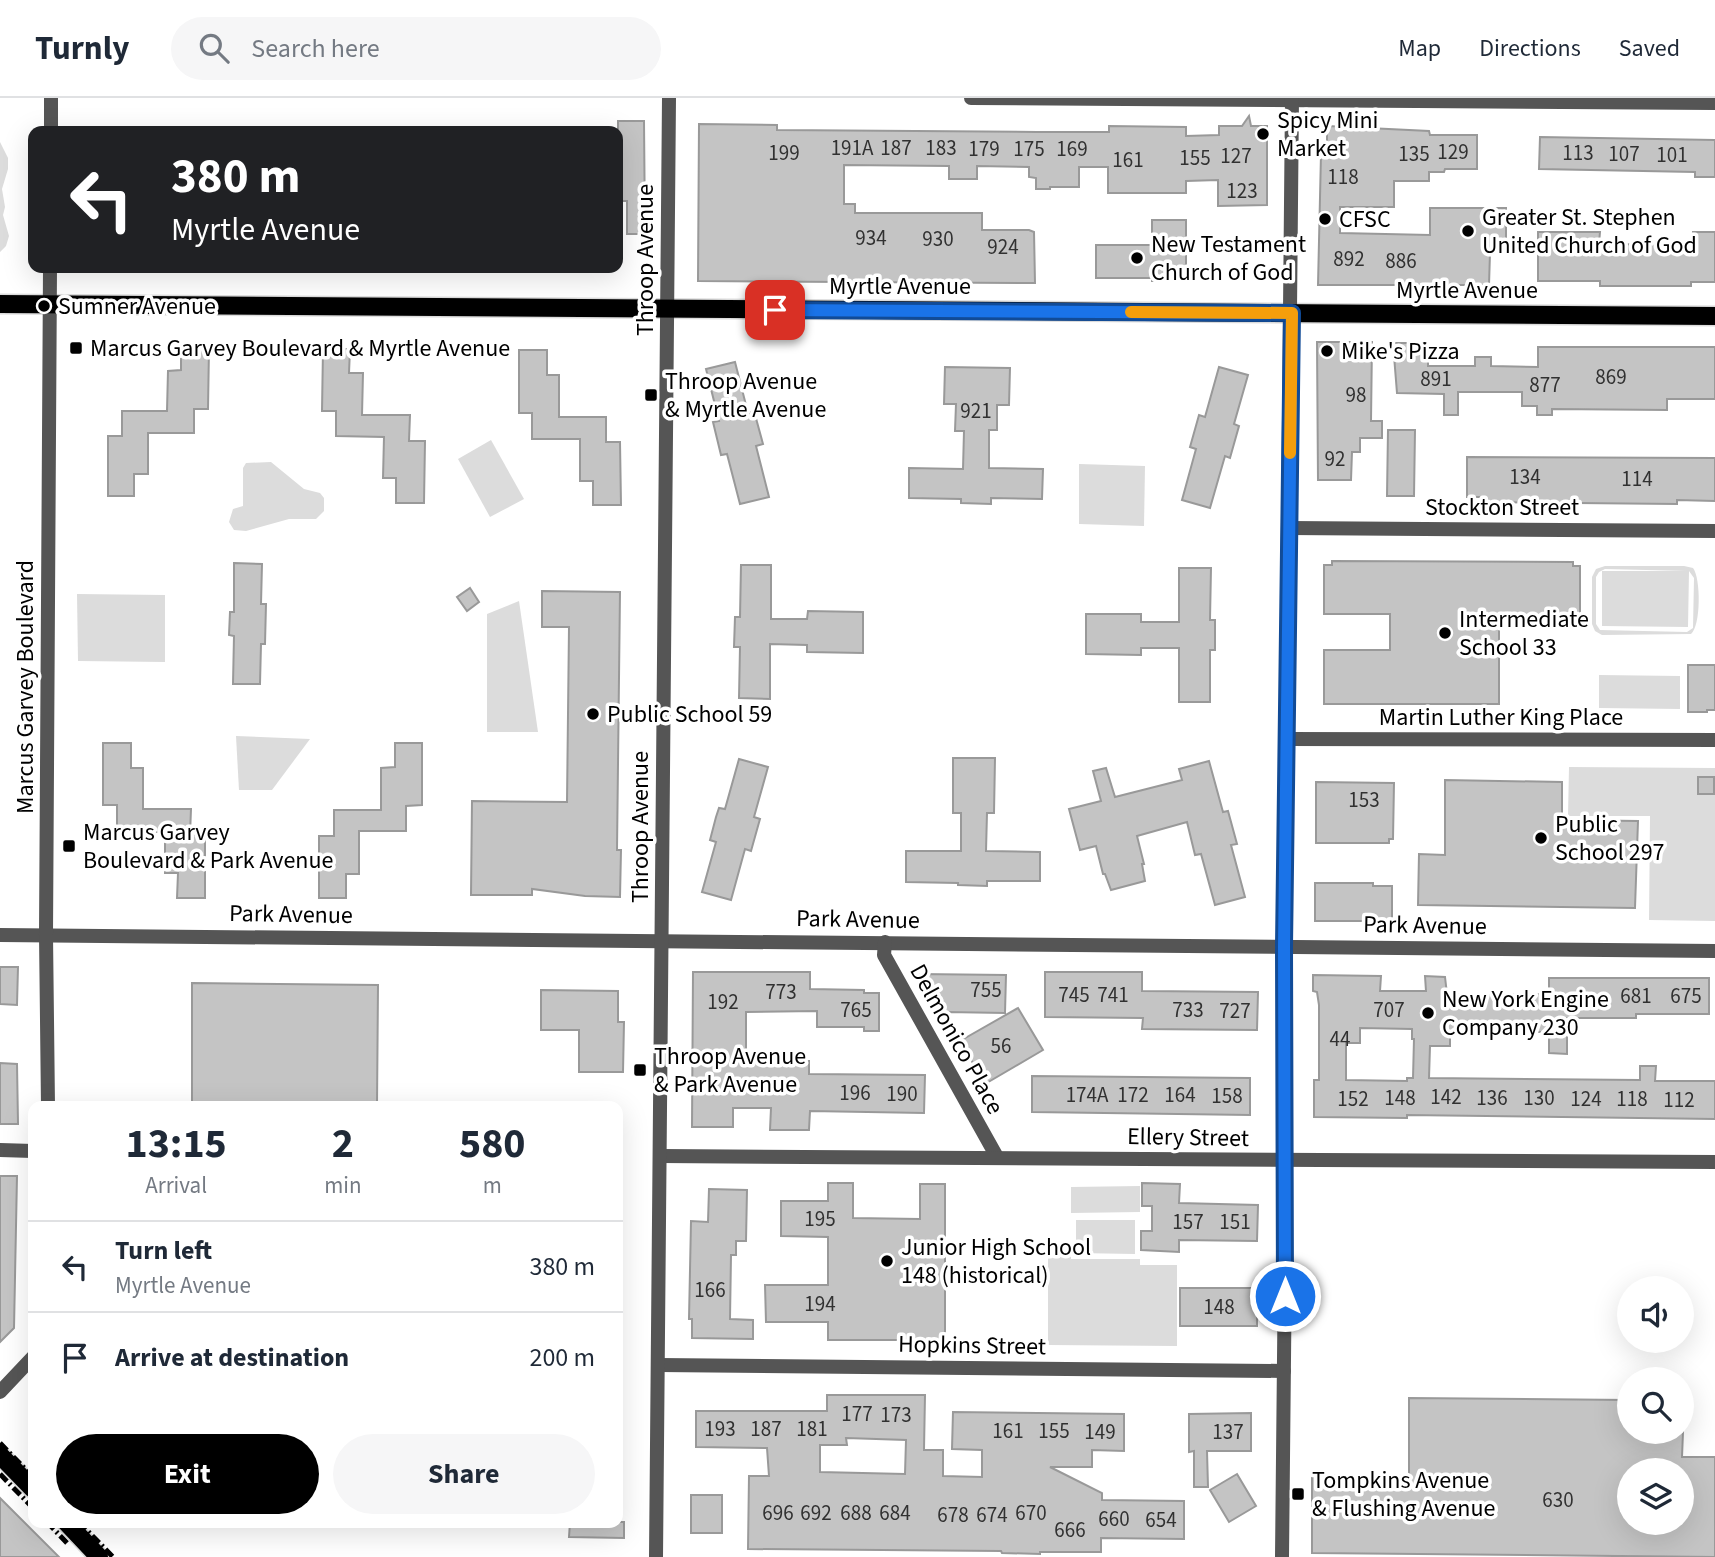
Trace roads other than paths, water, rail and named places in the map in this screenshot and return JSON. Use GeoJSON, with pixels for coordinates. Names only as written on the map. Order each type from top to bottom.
{"type":"FeatureCollection","features":[{"type":"Feature","properties":{"kind":"main road","name":"Myrtle Avenue"},"geometry":{"type":"LineString","coordinates":[[0,304],[1715,316]]}},
{"type":"Feature","properties":{"kind":"main road"},"geometry":{"type":"LineString","coordinates":[[0,1455],[28,1484]]}},
{"type":"Feature","properties":{"kind":"main road"},"geometry":{"type":"LineString","coordinates":[[72,1528],[99,1557]]}},
{"type":"Feature","properties":{"kind":"street"},"geometry":{"type":"LineString","coordinates":[[51,98],[51,126]]}},
{"type":"Feature","properties":{"kind":"street","name":"Throop Avenue"},"geometry":{"type":"LineString","coordinates":[[656,1557],[669,98]]}},
{"type":"Feature","properties":{"kind":"street"},"geometry":{"type":"LineString","coordinates":[[971,98],[1715,103]]}},
{"type":"Feature","properties":{"kind":"street"},"geometry":{"type":"LineString","coordinates":[[1282,1557],[1286,1161],[1284,947],[1292,99]]}},
{"type":"Feature","properties":{"kind":"street","name":"Marcus Garvey Boulevard"},"geometry":{"type":"LineString","coordinates":[[48,1101],[46,935],[50,273]]}},
{"type":"Feature","properties":{"kind":"street","name":"Stockton Street"},"geometry":{"type":"LineString","coordinates":[[1289,528],[1715,531]]}},
{"type":"Feature","properties":{"kind":"street","name":"Martin Luther King Place"},"geometry":{"type":"LineString","coordinates":[[1286,738],[1715,740]]}},
{"type":"Feature","properties":{"kind":"street","name":"Park Avenue"},"geometry":{"type":"LineString","coordinates":[[0,934],[1715,951]]}},
{"type":"Feature","properties":{"kind":"street","name":"Delmonico Place"},"geometry":{"type":"LineString","coordinates":[[885,942],[884,955],[998,1157]]}},
{"type":"Feature","properties":{"kind":"street"},"geometry":{"type":"LineString","coordinates":[[0,1150],[28,1151]]}},
{"type":"Feature","properties":{"kind":"street","name":"Ellery Street"},"geometry":{"type":"LineString","coordinates":[[661,1156],[1715,1162]]}},
{"type":"Feature","properties":{"kind":"street"},"geometry":{"type":"LineString","coordinates":[[0,1392],[28,1362]]}},
{"type":"Feature","properties":{"kind":"street","name":"Hopkins Street"},"geometry":{"type":"LineString","coordinates":[[659,1365],[1284,1371]]}},
{"type":"Feature","properties":{"kind":"railway"},"geometry":{"type":"LineString","coordinates":[[0,1443],[28,1472]]}},
{"type":"Feature","properties":{"kind":"railway"},"geometry":{"type":"LineString","coordinates":[[0,1460],[20,1480]]}},
{"type":"Feature","properties":{"kind":"railway"},"geometry":{"type":"LineString","coordinates":[[0,1474],[28,1503]]}},
{"type":"Feature","properties":{"kind":"railway"},"geometry":{"type":"LineString","coordinates":[[53,1528],[67,1543]]}},
{"type":"Feature","properties":{"kind":"railway"},"geometry":{"type":"LineString","coordinates":[[68,1528],[95,1557]]}},
{"type":"Feature","properties":{"kind":"railway"},"geometry":{"type":"LineString","coordinates":[[85,1528],[113,1557]]}},
{"type":"Feature","properties":{"kind":"place","name":"Spicy Mini Market"},"geometry":{"type":"Point","coordinates":[1263,134]}},
{"type":"Feature","properties":{"kind":"place","name":"CFSC"},"geometry":{"type":"Point","coordinates":[1325,219]}},
{"type":"Feature","properties":{"kind":"place","name":"Greater St. Stephen United Church of God"},"geometry":{"type":"Point","coordinates":[1468,231]}},
{"type":"Feature","properties":{"kind":"place","name":"New Testament Church of God"},"geometry":{"type":"Point","coordinates":[1137,258]}},
{"type":"Feature","properties":{"kind":"place","name":"Sumner Avenue"},"geometry":{"type":"Point","coordinates":[44,306]}},
{"type":"Feature","properties":{"kind":"place","name":"Marcus Garvey Boulevard & Myrtle Avenue"},"geometry":{"type":"Point","coordinates":[76,348]}},
{"type":"Feature","properties":{"kind":"place","name":"Mike's Pizza"},"geometry":{"type":"Point","coordinates":[1327,351]}},
{"type":"Feature","properties":{"kind":"place","name":"Throop Avenue & Myrtle Avenue"},"geometry":{"type":"Point","coordinates":[651,395]}},
{"type":"Feature","properties":{"kind":"place","name":"Intermediate School 33"},"geometry":{"type":"Point","coordinates":[1445,633]}},
{"type":"Feature","properties":{"kind":"place","name":"Public School 59"},"geometry":{"type":"Point","coordinates":[593,714]}},
{"type":"Feature","properties":{"kind":"place","name":"Public School 297"},"geometry":{"type":"Point","coordinates":[1541,838]}},
{"type":"Feature","properties":{"kind":"place","name":"Marcus Garvey Boulevard & Park Avenue"},"geometry":{"type":"Point","coordinates":[69,846]}},
{"type":"Feature","properties":{"kind":"place","name":"New York Engine Company 230"},"geometry":{"type":"Point","coordinates":[1428,1013]}},
{"type":"Feature","properties":{"kind":"place","name":"Throop Avenue & Park Avenue"},"geometry":{"type":"Point","coordinates":[640,1070]}},
{"type":"Feature","properties":{"kind":"place","name":"Junior High School 148 (historical)"},"geometry":{"type":"Point","coordinates":[887,1261]}},
{"type":"Feature","properties":{"kind":"place","name":"Tompkins Avenue & Flushing Avenue"},"geometry":{"type":"Point","coordinates":[1298,1494]}}]}
